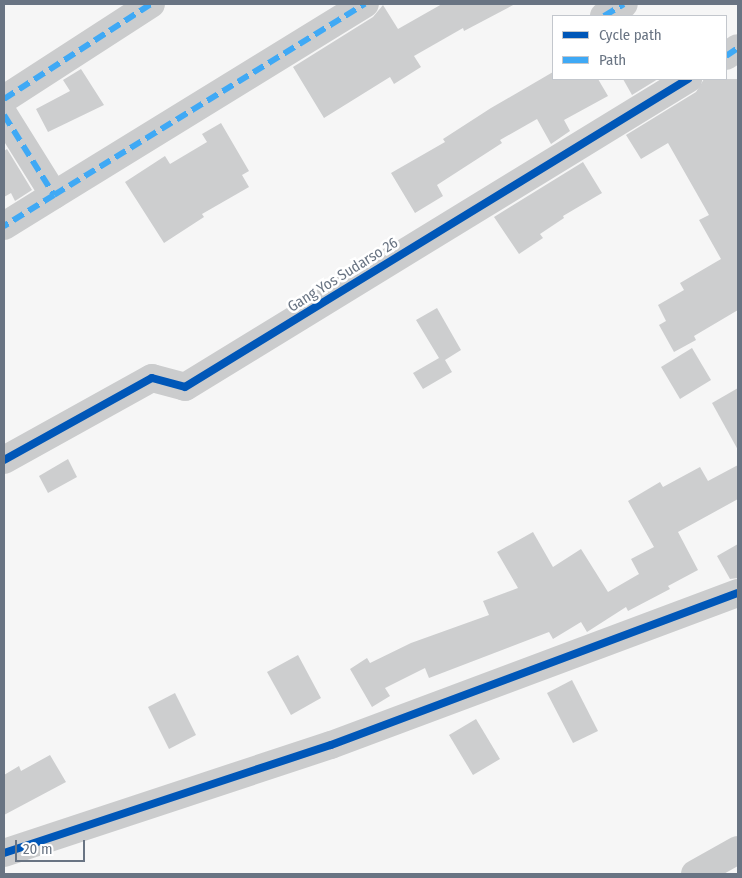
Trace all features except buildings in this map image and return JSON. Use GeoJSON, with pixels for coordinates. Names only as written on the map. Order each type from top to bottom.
{"type":"FeatureCollection","features":[{"type":"Feature","properties":{"kind":"street"},"geometry":{"type":"LineString","coordinates":[[4,99],[151,4]]}},
{"type":"Feature","properties":{"kind":"street"},"geometry":{"type":"LineString","coordinates":[[4,226],[365,4]]}},
{"type":"Feature","properties":{"kind":"street"},"geometry":{"type":"LineString","coordinates":[[606,15],[624,4]]}},
{"type":"Feature","properties":{"kind":"street"},"geometry":{"type":"LineString","coordinates":[[727,55],[738,48]]}},
{"type":"Feature","properties":{"kind":"street","name":"Gang Yos Sudarso 26"},"geometry":{"type":"LineString","coordinates":[[4,460],[152,378],[185,387],[686,80]]}},
{"type":"Feature","properties":{"kind":"street"},"geometry":{"type":"LineString","coordinates":[[4,115],[54,195]]}},
{"type":"Feature","properties":{"kind":"street"},"geometry":{"type":"LineString","coordinates":[[4,853],[331,745],[738,593]]}},
{"type":"Feature","properties":{"kind":"street"},"geometry":{"type":"LineString","coordinates":[[696,874],[738,850]]}},
{"type":"Feature","properties":{"kind":"marked path"},"geometry":{"type":"LineString","coordinates":[[4,99],[151,4]]}},
{"type":"Feature","properties":{"kind":"marked path"},"geometry":{"type":"LineString","coordinates":[[54,195],[365,4]]}},
{"type":"Feature","properties":{"kind":"marked path"},"geometry":{"type":"LineString","coordinates":[[606,15],[624,4]]}},
{"type":"Feature","properties":{"kind":"marked path"},"geometry":{"type":"LineString","coordinates":[[727,55],[738,48]]}},
{"type":"Feature","properties":{"kind":"marked path"},"geometry":{"type":"LineString","coordinates":[[4,115],[54,195],[4,226]]}},
{"type":"Feature","properties":{"kind":"cycle path"},"geometry":{"type":"LineString","coordinates":[[4,460],[152,378],[185,387],[686,80]]}},
{"type":"Feature","properties":{"kind":"cycle path"},"geometry":{"type":"LineString","coordinates":[[4,853],[331,745],[738,593]]}}]}
